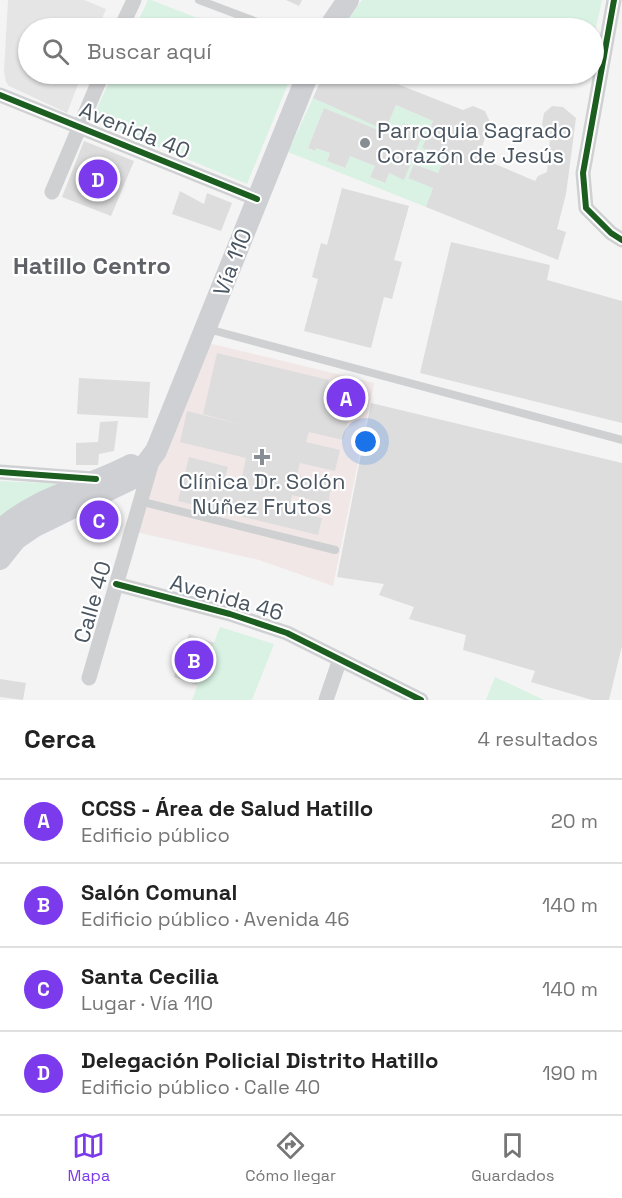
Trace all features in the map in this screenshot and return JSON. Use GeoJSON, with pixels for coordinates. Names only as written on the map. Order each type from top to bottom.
{"type":"FeatureCollection","features":[{"type":"Feature","properties":{"kind":"main road"},"geometry":{"type":"LineString","coordinates":[[336,18],[348,0]]}},
{"type":"Feature","properties":{"kind":"main road","name":"Vía 110"},"geometry":{"type":"LineString","coordinates":[[0,559],[16,539],[35,526],[137,476],[156,451],[304,84]]}},
{"type":"Feature","properties":{"kind":"main road"},"geometry":{"type":"LineString","coordinates":[[0,531],[15,517],[156,451]]}},
{"type":"Feature","properties":{"kind":"street"},"geometry":{"type":"LineString","coordinates":[[126,18],[134,0]]}},
{"type":"Feature","properties":{"kind":"street"},"geometry":{"type":"LineString","coordinates":[[604,56],[614,0]]}},
{"type":"Feature","properties":{"kind":"street"},"geometry":{"type":"LineString","coordinates":[[52,192],[98,84]]}},
{"type":"Feature","properties":{"kind":"street"},"geometry":{"type":"LineString","coordinates":[[599,84],[583,173],[586,208],[611,233],[622,240]]}},
{"type":"Feature","properties":{"kind":"street","name":"Avenida 40"},"geometry":{"type":"LineString","coordinates":[[0,94],[257,199]]}},
{"type":"Feature","properties":{"kind":"street","name":"Calle 40"},"geometry":{"type":"LineString","coordinates":[[89,678],[139,501],[156,451]]}},
{"type":"Feature","properties":{"kind":"street"},"geometry":{"type":"LineString","coordinates":[[0,472],[96,479]]}},
{"type":"Feature","properties":{"kind":"street","name":"Avenida 46"},"geometry":{"type":"LineString","coordinates":[[116,584],[230,614],[287,633],[421,700]]}},
{"type":"Feature","properties":{"kind":"street"},"geometry":{"type":"LineString","coordinates":[[326,700],[340,659]]}},
{"type":"Feature","properties":{"kind":"lane"},"geometry":{"type":"LineString","coordinates":[[199,0],[247,18]]}},
{"type":"Feature","properties":{"kind":"lane"},"geometry":{"type":"LineString","coordinates":[[207,329],[622,440]]}},
{"type":"Feature","properties":{"kind":"lane"},"geometry":{"type":"LineString","coordinates":[[139,501],[335,550]]}},
{"type":"Feature","properties":{"kind":"shaded area"},"geometry":{"type":"Polygon","coordinates":[[[8,0],[84,0],[106,9],[102,18],[18,18],[18,84],[78,84],[67,113],[9,86],[4,71],[8,0]]]}},
{"type":"Feature","properties":{"kind":"shaded area","name":"Clínica Dr. Solón Núñez Frutos"},"geometry":{"type":"Polygon","coordinates":[[[208,343],[374,383],[333,586],[259,560],[136,532],[155,470],[208,343]]]}},
{"type":"Feature","properties":{"kind":"green space"},"geometry":{"type":"Polygon","coordinates":[[[148,0],[151,0],[197,18],[140,18],[148,0]]]}},
{"type":"Feature","properties":{"kind":"green space"},"geometry":{"type":"Polygon","coordinates":[[[362,0],[602,0],[598,18],[349,18],[362,0]]]}},
{"type":"Feature","properties":{"kind":"green space"},"geometry":{"type":"Polygon","coordinates":[[[108,84],[288,84],[247,184],[92,119],[108,84]]]}},
{"type":"Feature","properties":{"kind":"green space"},"geometry":{"type":"Polygon","coordinates":[[[313,98],[384,129],[396,105],[433,121],[422,148],[445,157],[438,173],[414,164],[408,177],[433,188],[426,207],[288,152],[313,98]],[[324,108],[308,148],[330,153],[327,161],[344,168],[350,156],[375,166],[370,177],[384,183],[389,173],[404,179],[424,131],[405,123],[398,138],[324,108]]]}},
{"type":"Feature","properties":{"kind":"green space"},"geometry":{"type":"Polygon","coordinates":[[[0,481],[63,484],[0,525],[0,481]]]}},
{"type":"Feature","properties":{"kind":"green space"},"geometry":{"type":"Polygon","coordinates":[[[220,627],[274,644],[252,700],[192,700],[220,627]]]}},
{"type":"Feature","properties":{"kind":"green space"},"geometry":{"type":"Polygon","coordinates":[[[495,677],[544,700],[486,700],[495,677]]]}},
{"type":"Feature","properties":{"kind":"building"},"geometry":{"type":"Polygon","coordinates":[[[286,0],[302,0],[299,6],[286,0]]]}},
{"type":"Feature","properties":{"kind":"building"},"geometry":{"type":"Polygon","coordinates":[[[319,84],[397,84],[463,110],[473,106],[485,111],[490,122],[479,157],[535,181],[538,176],[547,172],[550,137],[542,125],[544,113],[552,106],[563,107],[576,118],[566,194],[557,229],[566,232],[558,260],[426,207],[433,188],[408,178],[414,164],[438,173],[445,157],[422,148],[433,121],[396,105],[385,130],[313,98],[319,84]]]}},
{"type":"Feature","properties":{"kind":"building","name":"Parroquia Sagrado Corazón de Jesús"},"geometry":{"type":"Polygon","coordinates":[[[324,108],[398,138],[404,123],[424,131],[404,180],[389,173],[385,183],[370,177],[375,166],[350,156],[345,168],[327,161],[330,153],[308,148],[324,108]]]}},
{"type":"Feature","properties":{"kind":"building"},"geometry":{"type":"Polygon","coordinates":[[[84,141],[134,161],[111,216],[62,197],[84,141]]]}},
{"type":"Feature","properties":{"kind":"building"},"geometry":{"type":"Polygon","coordinates":[[[342,188],[409,206],[394,260],[402,262],[392,299],[384,297],[371,348],[304,331],[318,279],[312,277],[321,243],[327,245],[342,188]]]}},
{"type":"Feature","properties":{"kind":"building"},"geometry":{"type":"Polygon","coordinates":[[[180,191],[204,204],[207,193],[232,203],[221,231],[172,214],[180,191]]]}},
{"type":"Feature","properties":{"kind":"building"},"geometry":{"type":"Polygon","coordinates":[[[451,242],[550,265],[547,280],[622,301],[622,423],[420,373],[451,242]]]}},
{"type":"Feature","properties":{"kind":"building"},"geometry":{"type":"Polygon","coordinates":[[[217,353],[329,380],[323,403],[332,405],[337,384],[360,389],[355,412],[335,407],[334,413],[349,417],[343,440],[309,432],[306,442],[340,450],[335,471],[300,463],[297,475],[332,483],[328,504],[292,495],[289,510],[322,518],[318,535],[178,501],[189,457],[228,467],[224,482],[240,486],[246,458],[180,442],[187,411],[247,426],[203,414],[217,353]]]}},
{"type":"Feature","properties":{"kind":"building"},"geometry":{"type":"Polygon","coordinates":[[[79,378],[150,382],[148,418],[77,414],[79,378]]]}},
{"type":"Feature","properties":{"kind":"building"},"geometry":{"type":"Polygon","coordinates":[[[371,403],[622,463],[622,646],[609,700],[592,700],[531,682],[535,671],[463,650],[466,635],[409,619],[414,607],[379,595],[384,584],[337,577],[371,403]]]}},
{"type":"Feature","properties":{"kind":"building"},"geometry":{"type":"Polygon","coordinates":[[[118,421],[114,451],[99,454],[98,465],[76,465],[76,443],[98,442],[100,422],[118,421]]]}},
{"type":"Feature","properties":{"kind":"building"},"geometry":{"type":"Polygon","coordinates":[[[109,502],[118,508],[109,540],[95,538],[97,525],[87,530],[81,515],[109,502]]]}},
{"type":"Feature","properties":{"kind":"building"},"geometry":{"type":"Polygon","coordinates":[[[189,634],[214,643],[197,685],[174,677],[189,634]]]}},
{"type":"Feature","properties":{"kind":"building"},"geometry":{"type":"Polygon","coordinates":[[[0,679],[26,683],[23,700],[0,697],[0,679]]]}},
{"type":"Feature","properties":{"kind":"cycle path"},"geometry":{"type":"LineString","coordinates":[[604,56],[614,0]]}},
{"type":"Feature","properties":{"kind":"cycle path"},"geometry":{"type":"LineString","coordinates":[[599,84],[583,173],[586,208],[611,233],[622,240]]}},
{"type":"Feature","properties":{"kind":"cycle path"},"geometry":{"type":"LineString","coordinates":[[0,95],[257,199]]}},
{"type":"Feature","properties":{"kind":"cycle path"},"geometry":{"type":"LineString","coordinates":[[0,472],[96,479]]}},
{"type":"Feature","properties":{"kind":"cycle path"},"geometry":{"type":"LineString","coordinates":[[116,584],[230,614],[287,633],[421,700]]}},
{"type":"Feature","properties":{"kind":"place","name":"Parroquia Sagrado Corazón de Jesús"},"geometry":{"type":"Point","coordinates":[365,143]}},
{"type":"Feature","properties":{"kind":"place","name":"Delegación Policial Distrito Hatillo"},"geometry":{"type":"Point","coordinates":[98,179]}},
{"type":"Feature","properties":{"kind":"place","name":"CCSS - Área de Salud Hatillo"},"geometry":{"type":"Point","coordinates":[346,398]}},
{"type":"Feature","properties":{"kind":"place","name":"Clínica Dr. Solón Núñez Frutos"},"geometry":{"type":"Point","coordinates":[262,457]}},
{"type":"Feature","properties":{"kind":"place","name":"Santa Cecilia"},"geometry":{"type":"Point","coordinates":[99,520]}},
{"type":"Feature","properties":{"kind":"place","name":"Salón Comunal"},"geometry":{"type":"Point","coordinates":[194,660]}},
{"type":"Feature","properties":{"kind":"district","name":"Hatillo Centro"},"geometry":{"type":"Point","coordinates":[92,265]}}]}
